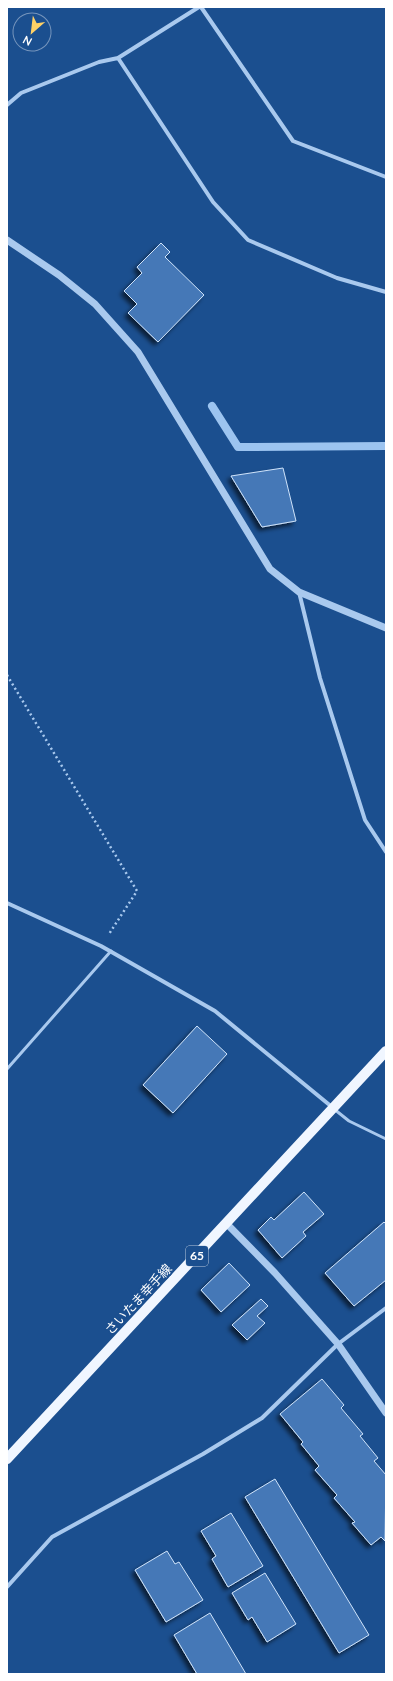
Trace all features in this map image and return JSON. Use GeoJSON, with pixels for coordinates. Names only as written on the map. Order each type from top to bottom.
{"type":"FeatureCollection","features":[{"type":"Feature","properties":{"kind":"main road","name":"さいたま幸手線"},"geometry":{"type":"LineString","coordinates":[[7,1459],[334,1109],[386,1051]]}},
{"type":"Feature","properties":{"kind":"street"},"geometry":{"type":"LineString","coordinates":[[7,105],[21,93],[99,62],[118,58],[200,7],[293,141],[386,177]]}},
{"type":"Feature","properties":{"kind":"street"},"geometry":{"type":"LineString","coordinates":[[118,58],[213,202],[248,240],[337,278],[386,292]]}},
{"type":"Feature","properties":{"kind":"street"},"geometry":{"type":"LineString","coordinates":[[7,240],[59,275],[95,304],[138,352],[270,569],[298,592],[386,628]]}},
{"type":"Feature","properties":{"kind":"street"},"geometry":{"type":"LineString","coordinates":[[298,592],[320,678],[365,820],[386,852]]}},
{"type":"Feature","properties":{"kind":"street"},"geometry":{"type":"LineString","coordinates":[[7,903],[101,946],[215,1011],[334,1109]]}},
{"type":"Feature","properties":{"kind":"street"},"geometry":{"type":"LineString","coordinates":[[227,1224],[275,1273],[338,1344],[386,1413]]}},
{"type":"Feature","properties":{"kind":"street"},"geometry":{"type":"LineString","coordinates":[[7,1587],[52,1537],[203,1454],[262,1418],[338,1344],[386,1308]]}},
{"type":"Feature","properties":{"kind":"lane"},"geometry":{"type":"LineString","coordinates":[[7,1069],[111,952]]}},
{"type":"Feature","properties":{"kind":"lane"},"geometry":{"type":"LineString","coordinates":[[334,1109],[349,1121],[386,1139]]}},
{"type":"Feature","properties":{"kind":"path"},"geometry":{"type":"LineString","coordinates":[[7,675],[137,891],[101,946]]}},
{"type":"Feature","properties":{"kind":"building"},"geometry":{"type":"Polygon","coordinates":[[[161,243],[170,252],[165,257],[204,295],[158,342],[128,313],[137,304],[124,291],[142,273],[137,267],[161,243]]]}},
{"type":"Feature","properties":{"kind":"building"},"geometry":{"type":"Polygon","coordinates":[[[283,468],[296,521],[262,527],[231,476],[283,468]]]}},
{"type":"Feature","properties":{"kind":"building"},"geometry":{"type":"Polygon","coordinates":[[[197,1026],[227,1054],[173,1113],[143,1085],[197,1026]]]}},
{"type":"Feature","properties":{"kind":"building"},"geometry":{"type":"Polygon","coordinates":[[[304,1192],[324,1214],[303,1232],[306,1236],[282,1258],[258,1230],[271,1217],[274,1220],[304,1192]]]}},
{"type":"Feature","properties":{"kind":"building"},"geometry":{"type":"Polygon","coordinates":[[[384,1222],[386,1224],[386,1280],[354,1306],[325,1273],[384,1222]]]}},
{"type":"Feature","properties":{"kind":"building"},"geometry":{"type":"Polygon","coordinates":[[[229,1263],[250,1285],[221,1312],[201,1290],[229,1263]]]}},
{"type":"Feature","properties":{"kind":"building"},"geometry":{"type":"Polygon","coordinates":[[[261,1299],[268,1306],[257,1316],[265,1323],[247,1340],[232,1325],[261,1299]]]}},
{"type":"Feature","properties":{"kind":"building"},"geometry":{"type":"Polygon","coordinates":[[[322,1379],[344,1405],[341,1408],[363,1434],[360,1436],[378,1458],[374,1461],[386,1475],[385,1541],[381,1537],[371,1545],[352,1523],[355,1522],[334,1498],[337,1495],[315,1470],[319,1466],[301,1444],[303,1442],[280,1414],[322,1379]]]}},
{"type":"Feature","properties":{"kind":"building"},"geometry":{"type":"Polygon","coordinates":[[[275,1479],[369,1635],[339,1653],[245,1497],[275,1479]]]}},
{"type":"Feature","properties":{"kind":"building"},"geometry":{"type":"Polygon","coordinates":[[[231,1513],[263,1566],[228,1587],[212,1559],[216,1556],[201,1531],[231,1513]]]}},
{"type":"Feature","properties":{"kind":"building"},"geometry":{"type":"Polygon","coordinates":[[[167,1551],[175,1564],[179,1562],[203,1600],[166,1622],[135,1570],[167,1551]]]}},
{"type":"Feature","properties":{"kind":"building"},"geometry":{"type":"Polygon","coordinates":[[[265,1573],[296,1624],[267,1642],[252,1617],[248,1620],[232,1593],[265,1573]]]}},
{"type":"Feature","properties":{"kind":"building"},"geometry":{"type":"Polygon","coordinates":[[[210,1613],[246,1674],[197,1674],[174,1635],[210,1613]]]}},
{"type":"Feature","properties":{"kind":"waterway"},"geometry":{"type":"LineString","coordinates":[[212,406],[238,447],[386,446]]}}]}
